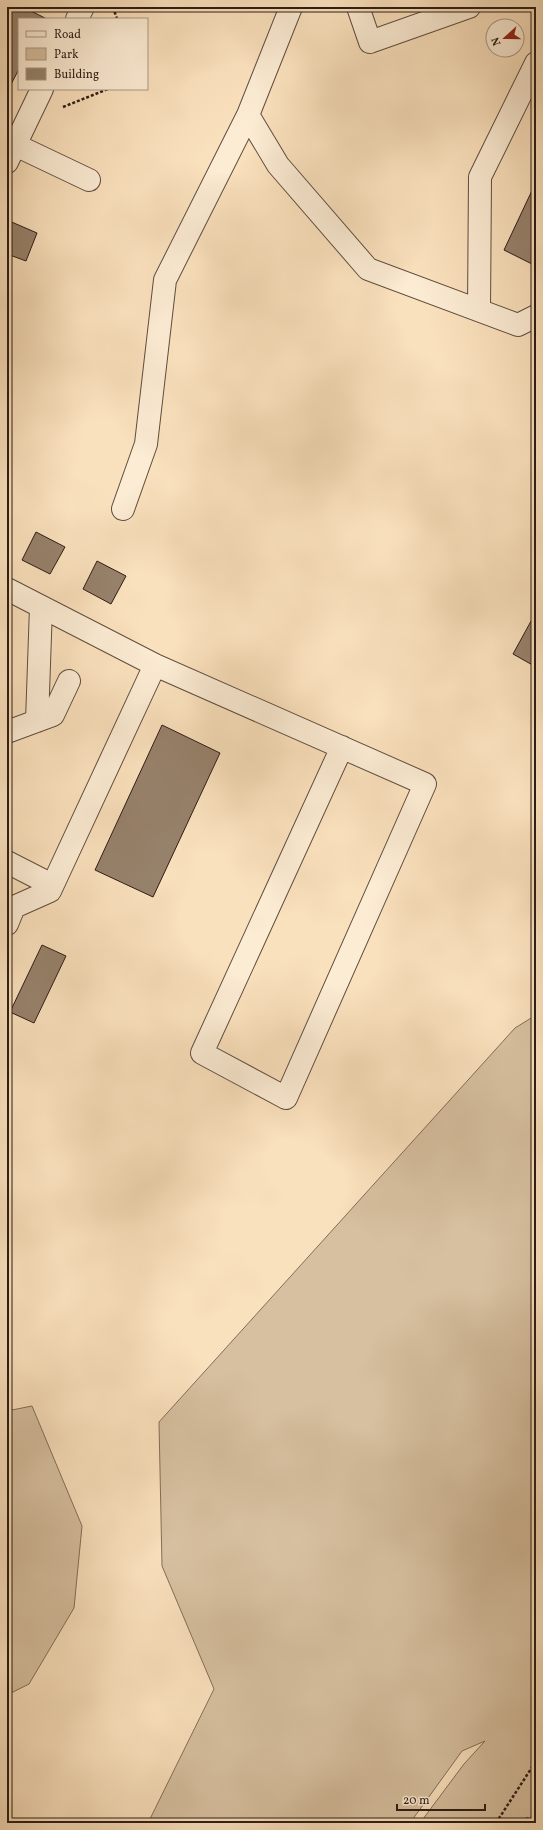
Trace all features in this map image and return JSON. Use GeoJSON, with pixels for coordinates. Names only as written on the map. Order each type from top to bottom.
{"type":"FeatureCollection","features":[{"type":"Feature","properties":{"kind":"lane"},"geometry":{"type":"LineString","coordinates":[[78,18],[83,7]]}},
{"type":"Feature","properties":{"kind":"lane"},"geometry":{"type":"LineString","coordinates":[[123,509],[146,444],[165,280],[248,115],[291,7]]}},
{"type":"Feature","properties":{"kind":"lane"},"geometry":{"type":"LineString","coordinates":[[358,7],[370,42],[468,7]]}},
{"type":"Feature","properties":{"kind":"lane"},"geometry":{"type":"LineString","coordinates":[[479,310],[480,177],[536,63]]}},
{"type":"Feature","properties":{"kind":"lane"},"geometry":{"type":"LineString","coordinates":[[41,90],[10,149],[89,180]]}},
{"type":"Feature","properties":{"kind":"lane"},"geometry":{"type":"LineString","coordinates":[[248,115],[278,165],[368,269],[518,325],[536,316]]}},
{"type":"Feature","properties":{"kind":"lane"},"geometry":{"type":"LineString","coordinates":[[7,590],[155,665],[342,747],[426,784],[286,1098],[202,1053],[342,747]]}},
{"type":"Feature","properties":{"kind":"lane"},"geometry":{"type":"LineString","coordinates":[[37,721],[41,607]]}},
{"type":"Feature","properties":{"kind":"lane"},"geometry":{"type":"LineString","coordinates":[[7,924],[14,907],[50,891],[155,665]]}},
{"type":"Feature","properties":{"kind":"lane"},"geometry":{"type":"LineString","coordinates":[[7,732],[53,715],[69,681]]}},
{"type":"Feature","properties":{"kind":"lane"},"geometry":{"type":"LineString","coordinates":[[7,862],[52,885]]}},
{"type":"Feature","properties":{"kind":"path"},"geometry":{"type":"LineString","coordinates":[[113,7],[117,18]]}},
{"type":"Feature","properties":{"kind":"path"},"geometry":{"type":"LineString","coordinates":[[25,122],[105,90]]}},
{"type":"Feature","properties":{"kind":"path"},"geometry":{"type":"LineString","coordinates":[[496,1823],[536,1761]]}},
{"type":"Feature","properties":{"kind":"path"},"geometry":{"type":"LineString","coordinates":[[506,1823],[536,1817]]}},
{"type":"Feature","properties":{"kind":"green space"},"geometry":{"type":"Polygon","coordinates":[[[536,1015],[536,1823],[420,1823],[464,1764],[485,1741],[462,1751],[410,1823],[148,1823],[214,1689],[162,1566],[159,1422],[515,1028],[536,1015]]]}},
{"type":"Feature","properties":{"kind":"green space"},"geometry":{"type":"Polygon","coordinates":[[[32,1406],[82,1526],[74,1608],[29,1684],[7,1695],[7,1411],[32,1406]]]}},
{"type":"Feature","properties":{"kind":"building"},"geometry":{"type":"Polygon","coordinates":[[[7,7],[23,7],[45,18],[18,18],[18,71],[7,92],[7,7]]]}},
{"type":"Feature","properties":{"kind":"building"},"geometry":{"type":"Polygon","coordinates":[[[536,182],[536,266],[504,250],[536,182]]]}},
{"type":"Feature","properties":{"kind":"building"},"geometry":{"type":"Polygon","coordinates":[[[7,220],[37,233],[26,261],[7,254],[7,220]]]}},
{"type":"Feature","properties":{"kind":"building"},"geometry":{"type":"Polygon","coordinates":[[[36,532],[65,547],[50,574],[22,560],[36,532]]]}},
{"type":"Feature","properties":{"kind":"building"},"geometry":{"type":"Polygon","coordinates":[[[97,561],[126,576],[111,604],[83,589],[97,561]]]}},
{"type":"Feature","properties":{"kind":"building"},"geometry":{"type":"Polygon","coordinates":[[[536,612],[536,667],[513,654],[536,612]]]}},
{"type":"Feature","properties":{"kind":"building"},"geometry":{"type":"Polygon","coordinates":[[[162,725],[220,753],[153,897],[95,870],[162,725]]]}},
{"type":"Feature","properties":{"kind":"building"},"geometry":{"type":"Polygon","coordinates":[[[42,945],[66,956],[34,1023],[10,1012],[42,945]]]}}]}
